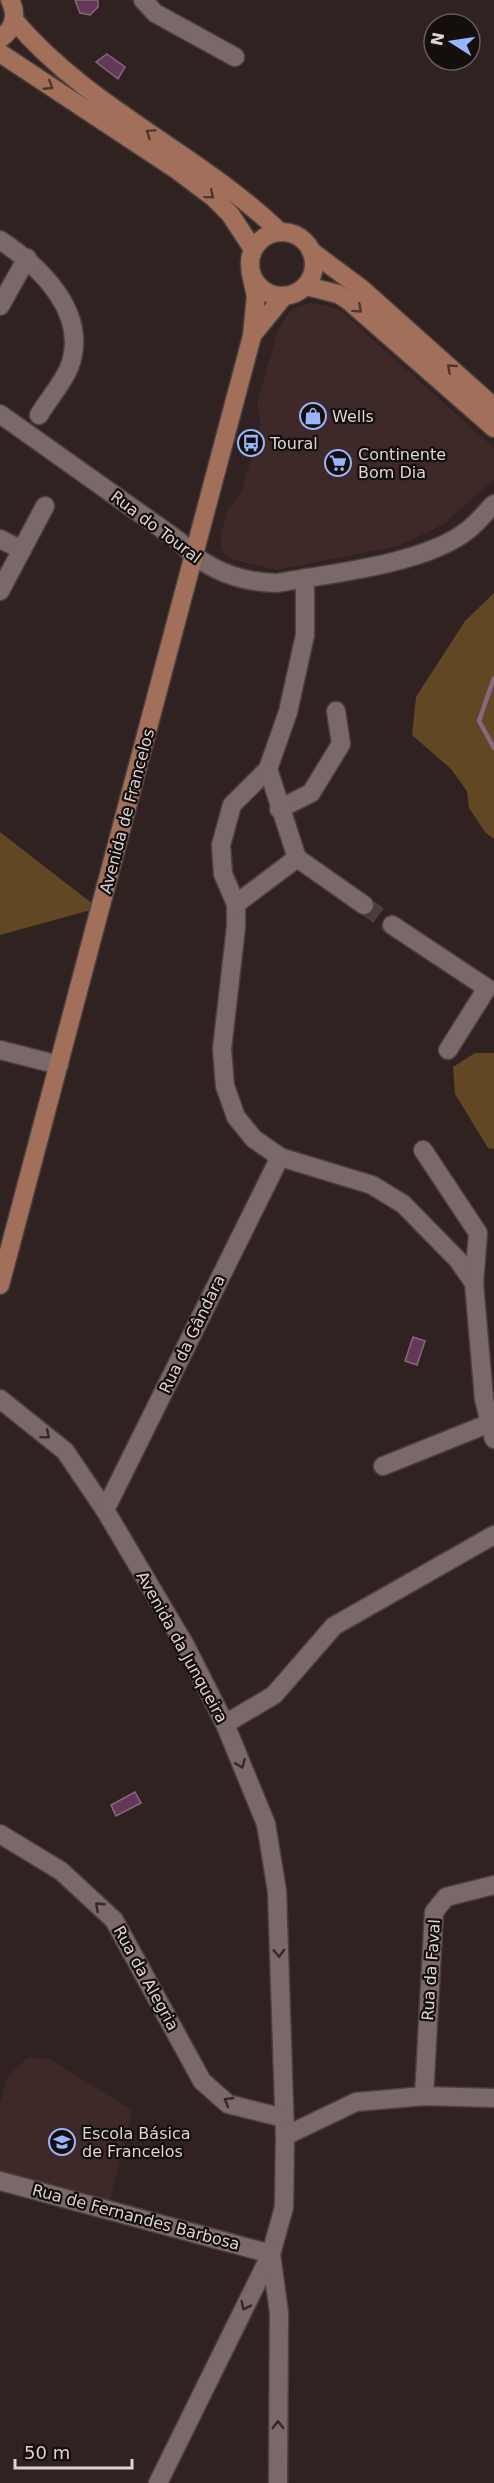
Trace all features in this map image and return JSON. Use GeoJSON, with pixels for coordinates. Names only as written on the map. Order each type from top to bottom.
{"type":"FeatureCollection","features":[{"type":"Feature","properties":{"kind":"main road"},"geometry":{"type":"LineString","coordinates":[[10,0],[14,20],[48,57],[99,97],[232,189],[280,232]]}},
{"type":"Feature","properties":{"kind":"main road"},"geometry":{"type":"LineString","coordinates":[[0,39],[6,34],[14,20]]}},
{"type":"Feature","properties":{"kind":"main road"},"geometry":{"type":"LineString","coordinates":[[0,53],[204,190],[230,214],[253,249]]}},
{"type":"Feature","properties":{"kind":"main road"},"geometry":{"type":"LineString","coordinates":[[312,251],[314,270],[306,286],[299,292],[284,296],[263,290],[251,274],[250,257],[253,249],[264,237],[280,232],[299,236],[312,251],[363,289],[494,407]]}},
{"type":"Feature","properties":{"kind":"main road","name":"Avenida de Francelos"},"geometry":{"type":"LineString","coordinates":[[0,1285],[252,336],[256,296],[251,274]]}},
{"type":"Feature","properties":{"kind":"main road"},"geometry":{"type":"LineString","coordinates":[[306,286],[338,294],[349,301],[494,428]]}},
{"type":"Feature","properties":{"kind":"main road","name":"Avenida de Francelos"},"geometry":{"type":"LineString","coordinates":[[252,336],[284,296]]}},
{"type":"Feature","properties":{"kind":"street"},"geometry":{"type":"LineString","coordinates":[[143,0],[155,13],[235,57]]}},
{"type":"Feature","properties":{"kind":"street"},"geometry":{"type":"LineString","coordinates":[[0,240],[27,258],[63,301],[72,322],[74,351],[68,370],[39,415]]}},
{"type":"Feature","properties":{"kind":"street"},"geometry":{"type":"LineString","coordinates":[[0,306],[27,258]]}},
{"type":"Feature","properties":{"kind":"street","name":"Rua do Toural"},"geometry":{"type":"LineString","coordinates":[[0,414],[178,541],[194,558],[218,572],[263,583],[367,567],[427,551],[468,531],[494,504]]}},
{"type":"Feature","properties":{"kind":"street"},"geometry":{"type":"LineString","coordinates":[[0,591],[45,506]]}},
{"type":"Feature","properties":{"kind":"street"},"geometry":{"type":"LineString","coordinates":[[0,539],[22,550]]}},
{"type":"Feature","properties":{"kind":"street"},"geometry":{"type":"LineString","coordinates":[[305,578],[305,635],[288,712],[268,769],[232,805],[221,844],[223,874],[236,904],[236,927],[222,1049],[225,1086],[236,1117],[254,1139],[280,1157],[372,1185],[403,1204],[458,1260],[474,1283]]}},
{"type":"Feature","properties":{"kind":"street"},"geometry":{"type":"LineString","coordinates":[[279,809],[311,793],[341,744],[336,711]]}},
{"type":"Feature","properties":{"kind":"street"},"geometry":{"type":"LineString","coordinates":[[268,769],[279,809],[297,858],[364,905]]}},
{"type":"Feature","properties":{"kind":"street"},"geometry":{"type":"LineString","coordinates":[[236,904],[297,858]]}},
{"type":"Feature","properties":{"kind":"street"},"geometry":{"type":"LineString","coordinates":[[392,925],[487,988],[448,1050]]}},
{"type":"Feature","properties":{"kind":"street"},"geometry":{"type":"LineString","coordinates":[[0,1050],[59,1065]]}},
{"type":"Feature","properties":{"kind":"street"},"geometry":{"type":"LineString","coordinates":[[384,1466],[492,1431],[484,1399],[474,1283],[478,1233],[423,1150]]}},
{"type":"Feature","properties":{"kind":"street","name":"Rua da Gândara"},"geometry":{"type":"LineString","coordinates":[[105,1510],[280,1157]]}},
{"type":"Feature","properties":{"kind":"street","name":"Avenida da Junqueira"},"geometry":{"type":"LineString","coordinates":[[0,1399],[65,1451],[105,1510],[185,1645],[225,1724],[266,1824],[277,1891],[284,2127],[284,2207],[271,2254]]}},
{"type":"Feature","properties":{"kind":"street"},"geometry":{"type":"LineString","coordinates":[[225,1724],[274,1695],[334,1626],[494,1535]]}},
{"type":"Feature","properties":{"kind":"street","name":"Rua da Alegria"},"geometry":{"type":"LineString","coordinates":[[0,1834],[61,1871],[114,1920],[202,2080],[228,2104],[284,2127]]}},
{"type":"Feature","properties":{"kind":"street","name":"Rua da Faval"},"geometry":{"type":"LineString","coordinates":[[424,2096],[434,1912],[446,1898],[494,1885]]}},
{"type":"Feature","properties":{"kind":"street"},"geometry":{"type":"LineString","coordinates":[[284,2127],[356,2102],[424,2096],[494,2098]]}},
{"type":"Feature","properties":{"kind":"street","name":"Rua de Fernandes Barbosa"},"geometry":{"type":"LineString","coordinates":[[0,2181],[271,2254]]}},
{"type":"Feature","properties":{"kind":"street"},"geometry":{"type":"LineString","coordinates":[[158,2483],[271,2254]]}},
{"type":"Feature","properties":{"kind":"street"},"geometry":{"type":"LineString","coordinates":[[271,2254],[279,2313],[278,2483]]}},
{"type":"Feature","properties":{"kind":"shaded area"},"geometry":{"type":"Polygon","coordinates":[[[75,0],[98,0],[98,7],[90,15],[80,13],[75,0]]]}},
{"type":"Feature","properties":{"kind":"shaded area"},"geometry":{"type":"Polygon","coordinates":[[[107,54],[125,67],[118,79],[96,62],[107,54]]]}},
{"type":"Feature","properties":{"kind":"shaded area"},"geometry":{"type":"Polygon","coordinates":[[[309,303],[325,305],[341,311],[494,448],[494,479],[444,524],[398,546],[277,570],[234,560],[224,554],[220,541],[228,509],[241,493],[261,424],[257,403],[278,330],[292,309],[309,303]]]}},
{"type":"Feature","properties":{"kind":"shaded area"},"geometry":{"type":"Polygon","coordinates":[[[494,593],[494,839],[485,832],[469,808],[467,791],[451,769],[412,735],[416,697],[465,621],[494,593]]]}},
{"type":"Feature","properties":{"kind":"shaded area"},"geometry":{"type":"Polygon","coordinates":[[[0,832],[98,908],[0,935],[0,832]]]}},
{"type":"Feature","properties":{"kind":"shaded area"},"geometry":{"type":"Polygon","coordinates":[[[475,1053],[494,1053],[494,1149],[488,1148],[455,1094],[453,1067],[475,1053]]]}},
{"type":"Feature","properties":{"kind":"shaded area"},"geometry":{"type":"Polygon","coordinates":[[[413,1337],[425,1341],[417,1365],[405,1361],[413,1337]]]}},
{"type":"Feature","properties":{"kind":"shaded area"},"geometry":{"type":"Polygon","coordinates":[[[135,1792],[141,1803],[116,1816],[111,1805],[135,1792]]]}},
{"type":"Feature","properties":{"kind":"shaded area","name":"Escola Básica de Francelos"},"geometry":{"type":"Polygon","coordinates":[[[29,2057],[51,2060],[132,2110],[109,2206],[0,2174],[0,2102],[8,2075],[29,2057]]]}},
{"type":"Feature","properties":{"kind":"waterway"},"geometry":{"type":"LineString","coordinates":[[494,678],[479,721],[494,748]]}},
{"type":"Feature","properties":{"kind":"tunnel"},"geometry":{"type":"LineString","coordinates":[[364,905],[392,925]]}},
{"type":"Feature","properties":{"kind":"place","name":"Wells"},"geometry":{"type":"Point","coordinates":[313,416]}},
{"type":"Feature","properties":{"kind":"place","name":"Toural"},"geometry":{"type":"Point","coordinates":[251,443]}},
{"type":"Feature","properties":{"kind":"place","name":"Continente Bom Dia"},"geometry":{"type":"Point","coordinates":[338,463]}},
{"type":"Feature","properties":{"kind":"place","name":"Escola Básica de Francelos"},"geometry":{"type":"Point","coordinates":[62,2142]}}]}
